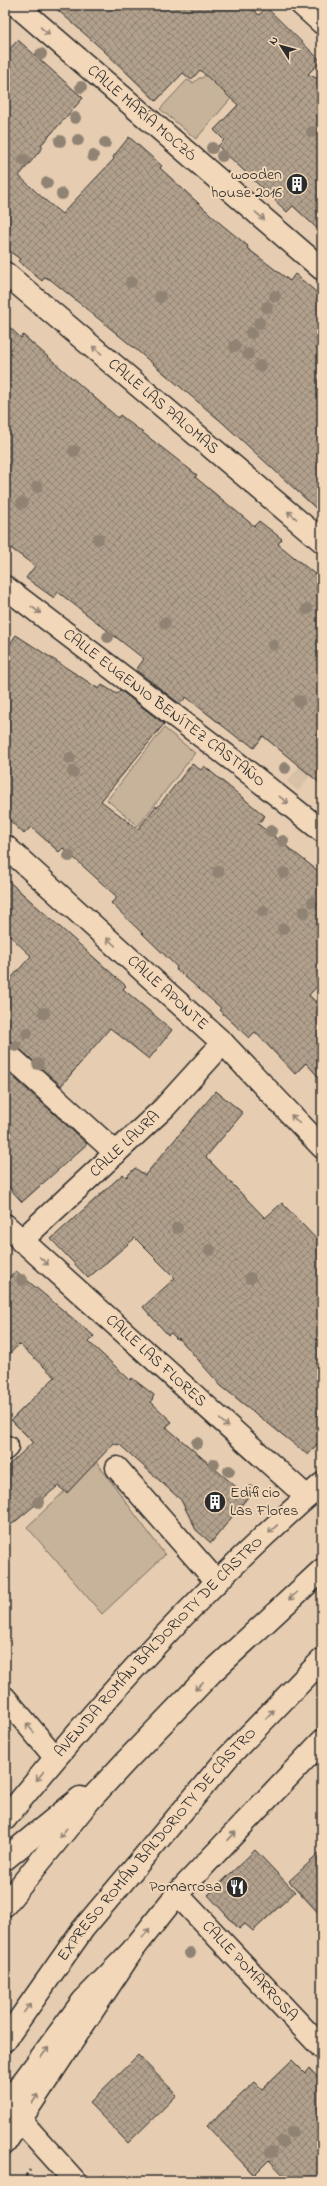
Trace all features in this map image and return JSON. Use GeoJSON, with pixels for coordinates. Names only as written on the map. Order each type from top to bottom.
{"type":"FeatureCollection","features":[{"type":"Feature","properties":{"kind":"main road","name":"CALLE MARÍA MOCZÓ"},"geometry":{"type":"LineString","coordinates":[[16,5],[322,269]]}},
{"type":"Feature","properties":{"kind":"main road"},"geometry":{"type":"LineString","coordinates":[[302,5],[322,23]]}},
{"type":"Feature","properties":{"kind":"main road","name":"CALLE LAS PALOMAS"},"geometry":{"type":"LineString","coordinates":[[5,273],[322,541]]}},
{"type":"Feature","properties":{"kind":"main road","name":"CALLE EUGENIO BENÍTEZ CASTAÑO"},"geometry":{"type":"LineString","coordinates":[[5,586],[322,830]]}},
{"type":"Feature","properties":{"kind":"main road","name":"CALLE APONTE"},"geometry":{"type":"LineString","coordinates":[[5,846],[223,1043],[322,1147]]}},
{"type":"Feature","properties":{"kind":"main road","name":"CALLE LAURA"},"geometry":{"type":"LineString","coordinates":[[21,1241],[164,1108],[223,1043]]}},
{"type":"Feature","properties":{"kind":"main road"},"geometry":{"type":"LineString","coordinates":[[5,1052],[116,1153]]}},
{"type":"Feature","properties":{"kind":"main road","name":"CALLE LAS FLORES"},"geometry":{"type":"LineString","coordinates":[[5,1225],[21,1241],[314,1490]]}},
{"type":"Feature","properties":{"kind":"main road"},"geometry":{"type":"LineString","coordinates":[[117,1468],[217,1582]]}},
{"type":"Feature","properties":{"kind":"main road","name":"AVENIDA ROMÁN BALDORIOTY DE CASTRO"},"geometry":{"type":"LineString","coordinates":[[5,1819],[55,1757],[104,1702],[217,1582],[314,1490]]}},
{"type":"Feature","properties":{"kind":"main road"},"geometry":{"type":"LineString","coordinates":[[5,1905],[89,1801],[126,1761],[211,1673],[322,1570]]}},
{"type":"Feature","properties":{"kind":"main road","name":"EXPRESO ROMÁN BALDORIOTY DE CASTRO"},"geometry":{"type":"LineString","coordinates":[[5,2040],[83,1929],[228,1757],[322,1660]]}},
{"type":"Feature","properties":{"kind":"main road"},"geometry":{"type":"LineString","coordinates":[[5,1698],[55,1757]]}},
{"type":"Feature","properties":{"kind":"main road"},"geometry":{"type":"LineString","coordinates":[[5,2143],[21,2121],[132,1951],[177,1894],[322,1741]]}},
{"type":"Feature","properties":{"kind":"main road"},"geometry":{"type":"LineString","coordinates":[[5,1859],[126,1761]]}},
{"type":"Feature","properties":{"kind":"main road","name":"CALLE POMARROSA"},"geometry":{"type":"LineString","coordinates":[[177,1894],[322,2048]]}},
{"type":"Feature","properties":{"kind":"main road"},"geometry":{"type":"LineString","coordinates":[[5,2106],[83,2000],[132,1951]]}},
{"type":"Feature","properties":{"kind":"main road"},"geometry":{"type":"LineString","coordinates":[[21,2121],[75,2181]]}},
{"type":"Feature","properties":{"kind":"path"},"geometry":{"type":"LineString","coordinates":[[22,2181],[27,2173]]}},
{"type":"Feature","properties":{"kind":"shaded area"},"geometry":{"type":"Polygon","coordinates":[[[214,65],[247,80],[196,139],[160,109],[187,80],[193,83],[199,78],[202,78],[214,65]]]}},
{"type":"Feature","properties":{"kind":"shaded area"},"geometry":{"type":"Polygon","coordinates":[[[164,728],[195,753],[138,826],[107,800],[164,728]]]}},
{"type":"Feature","properties":{"kind":"shaded area"},"geometry":{"type":"Polygon","coordinates":[[[304,760],[322,761],[298,791],[287,782],[304,760]]]}},
{"type":"Feature","properties":{"kind":"shaded area"},"geometry":{"type":"Polygon","coordinates":[[[96,1461],[165,1555],[102,1614],[27,1527],[96,1461]]]}},
{"type":"Feature","properties":{"kind":"building"},"geometry":{"type":"Polygon","coordinates":[[[52,5],[248,5],[259,15],[266,7],[321,61],[308,74],[322,81],[322,233],[293,206],[287,212],[218,146],[224,140],[214,130],[238,105],[200,70],[191,80],[183,73],[156,101],[103,50],[52,5]]]}},
{"type":"Feature","properties":{"kind":"building"},"geometry":{"type":"Polygon","coordinates":[[[18,40],[83,98],[41,145],[43,147],[19,176],[45,200],[62,214],[114,159],[113,157],[129,137],[162,166],[160,168],[221,224],[248,246],[247,248],[290,281],[295,274],[322,297],[322,514],[223,423],[127,342],[51,280],[45,277],[42,281],[18,261],[20,259],[5,248],[5,54],[18,40]]]}},
{"type":"Feature","properties":{"kind":"building"},"geometry":{"type":"Polygon","coordinates":[[[5,323],[21,338],[23,335],[118,418],[120,415],[197,475],[195,477],[254,526],[259,521],[282,539],[278,544],[322,580],[322,785],[263,736],[254,748],[244,740],[242,741],[186,697],[180,704],[136,670],[144,659],[58,592],[54,598],[26,578],[35,566],[5,544],[5,323]]]}},
{"type":"Feature","properties":{"kind":"building"},"geometry":{"type":"Polygon","coordinates":[[[16,635],[99,689],[102,685],[117,694],[120,690],[164,724],[101,801],[138,829],[192,764],[201,770],[204,766],[265,816],[258,824],[322,874],[322,981],[309,995],[322,1008],[322,1081],[306,1063],[295,1074],[255,1032],[249,1038],[219,1010],[221,1008],[176,969],[177,967],[111,903],[117,897],[63,848],[59,852],[31,827],[24,834],[5,816],[5,651],[16,635]]]}},
{"type":"Feature","properties":{"kind":"building"},"geometry":{"type":"Polygon","coordinates":[[[5,878],[126,986],[123,989],[172,1030],[149,1059],[110,1028],[61,1086],[13,1043],[5,1040],[5,985],[31,956],[5,931],[5,878]]]}},
{"type":"Feature","properties":{"kind":"building"},"geometry":{"type":"Polygon","coordinates":[[[5,1069],[87,1144],[22,1202],[5,1183],[5,1069]]]}},
{"type":"Feature","properties":{"kind":"building"},"geometry":{"type":"Polygon","coordinates":[[[216,1091],[243,1113],[206,1157],[265,1218],[282,1203],[322,1245],[322,1438],[308,1455],[221,1386],[179,1338],[178,1340],[171,1333],[168,1335],[143,1307],[175,1278],[135,1238],[88,1278],[51,1239],[123,1174],[126,1177],[135,1168],[145,1175],[216,1091]]]}},
{"type":"Feature","properties":{"kind":"building"},"geometry":{"type":"Polygon","coordinates":[[[16,1271],[94,1336],[89,1342],[130,1380],[132,1378],[154,1395],[151,1402],[172,1422],[166,1427],[248,1497],[211,1543],[196,1530],[181,1500],[119,1444],[117,1445],[114,1443],[67,1493],[58,1486],[5,1530],[5,1469],[33,1442],[11,1420],[55,1377],[19,1344],[5,1359],[5,1281],[16,1271]]]}},
{"type":"Feature","properties":{"kind":"building"},"geometry":{"type":"Polygon","coordinates":[[[255,1850],[295,1892],[253,1931],[245,1924],[239,1929],[208,1895],[255,1850]]]}},
{"type":"Feature","properties":{"kind":"building"},"geometry":{"type":"Polygon","coordinates":[[[322,1851],[322,1917],[289,1881],[322,1851]]]}},
{"type":"Feature","properties":{"kind":"building"},"geometry":{"type":"Polygon","coordinates":[[[138,2055],[177,2095],[128,2143],[89,2103],[138,2055]]]}},
{"type":"Feature","properties":{"kind":"building"},"geometry":{"type":"Polygon","coordinates":[[[292,2060],[305,2073],[309,2068],[322,2082],[322,2181],[289,2181],[269,2160],[254,2175],[207,2126],[255,2082],[262,2089],[292,2060]]]}},
{"type":"Feature","properties":{"kind":"place","name":"wooden house 2016"},"geometry":{"type":"Point","coordinates":[297,184]}},
{"type":"Feature","properties":{"kind":"place","name":"Edificio Las Flores"},"geometry":{"type":"Point","coordinates":[215,1502]}},
{"type":"Feature","properties":{"kind":"place","name":"Pomarrosa"},"geometry":{"type":"Point","coordinates":[237,1887]}}]}
